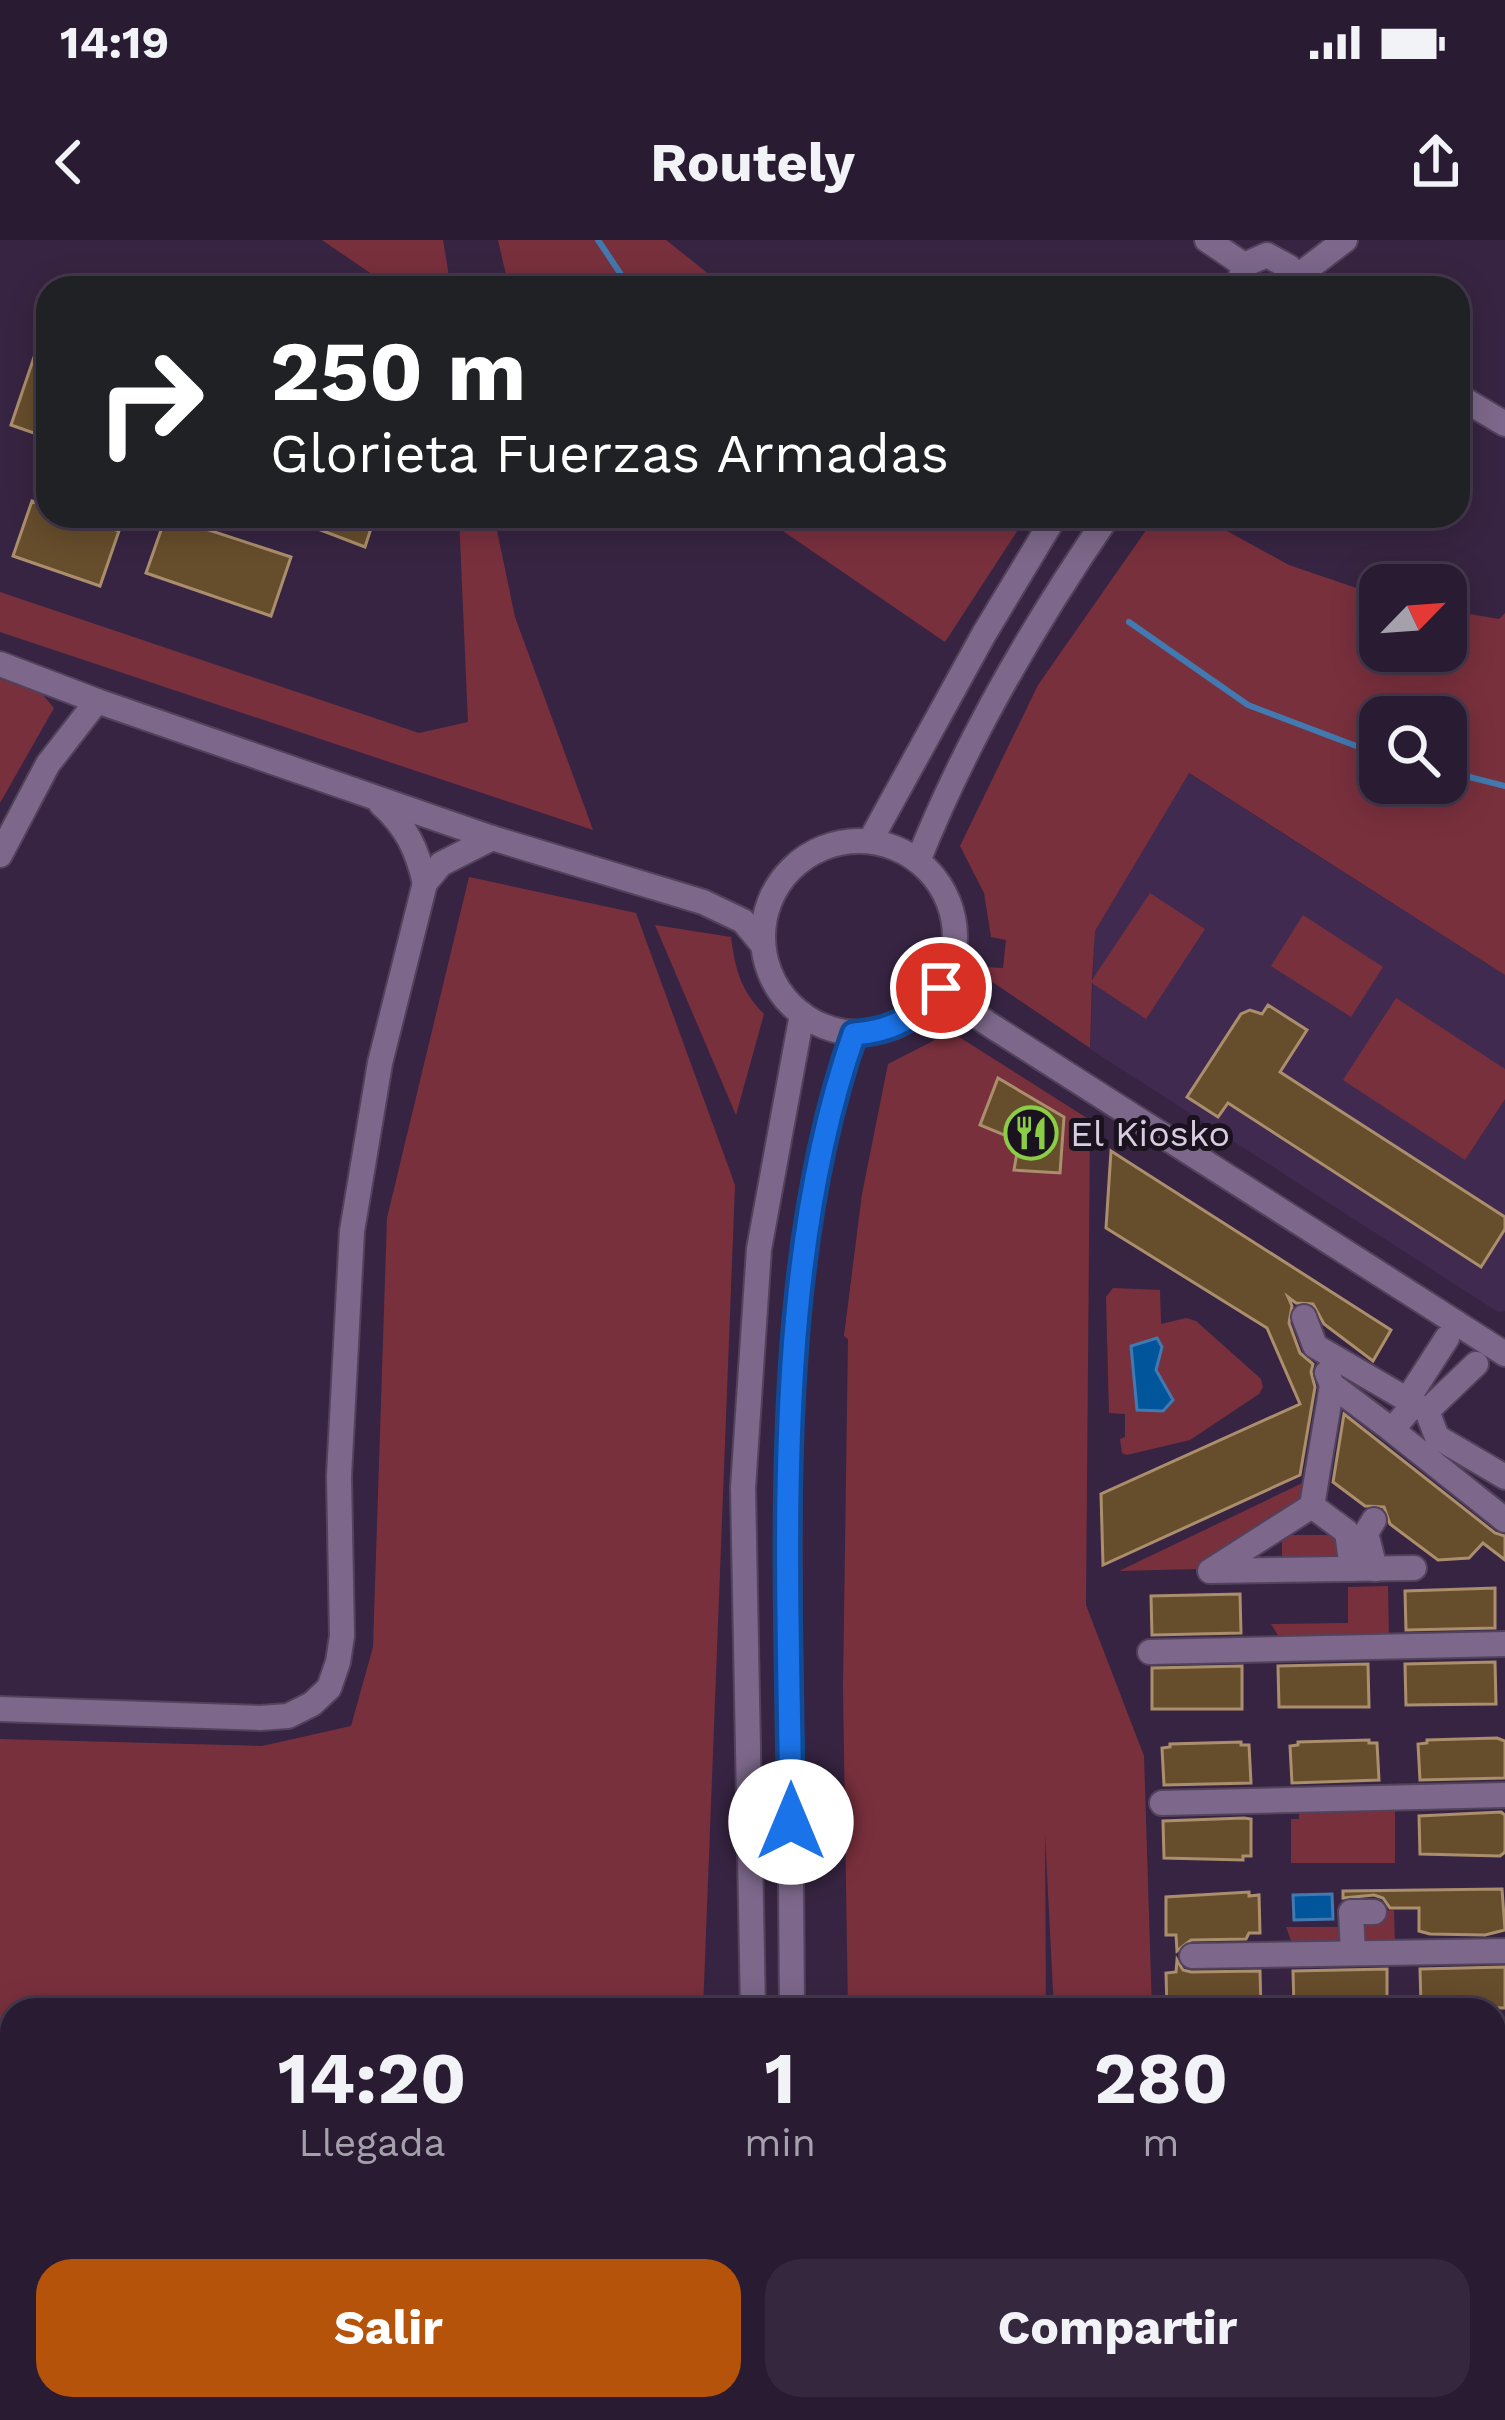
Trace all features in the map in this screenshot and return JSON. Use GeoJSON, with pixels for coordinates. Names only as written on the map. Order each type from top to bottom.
{"type":"FeatureCollection","features":[{"type":"Feature","properties":{"kind":"street"},"geometry":{"type":"LineString","coordinates":[[1207,240],[1251,270],[1279,259],[1289,276]]}},
{"type":"Feature","properties":{"kind":"street"},"geometry":{"type":"LineString","coordinates":[[1303,276],[1345,240]]}},
{"type":"Feature","properties":{"kind":"street"},"geometry":{"type":"LineString","coordinates":[[1470,403],[1505,424]]}},
{"type":"Feature","properties":{"kind":"street"},"geometry":{"type":"LineString","coordinates":[[869,842],[1048,528]]}},
{"type":"Feature","properties":{"kind":"street"},"geometry":{"type":"LineString","coordinates":[[918,861],[936,817],[1016,667],[1100,528]]}},
{"type":"Feature","properties":{"kind":"street"},"geometry":{"type":"LineString","coordinates":[[0,664],[375,799],[704,902],[743,921],[763,945]]}},
{"type":"Feature","properties":{"kind":"street"},"geometry":{"type":"LineString","coordinates":[[0,855],[48,764],[97,701]]}},
{"type":"Feature","properties":{"kind":"street"},"geometry":{"type":"LineString","coordinates":[[375,799],[403,823],[418,853],[425,883]]}},
{"type":"Feature","properties":{"kind":"street"},"geometry":{"type":"LineString","coordinates":[[0,1709],[260,1718],[288,1716],[312,1704],[329,1688],[342,1636],[339,1476],[352,1231],[380,1063],[425,883],[441,864],[492,838]]}},
{"type":"Feature","properties":{"kind":"street"},"geometry":{"type":"LineString","coordinates":[[841,842],[895,848],[918,861],[938,882],[950,907],[955,935],[952,964],[941,988],[924,1008],[880,1032],[854,1034],[826,1028],[802,1014],[782,995],[763,945],[765,917],[775,891],[792,868],[841,842]]}},
{"type":"Feature","properties":{"kind":"street"},"geometry":{"type":"LineString","coordinates":[[704,902],[746,903],[775,891]]}},
{"type":"Feature","properties":{"kind":"street"},"geometry":{"type":"LineString","coordinates":[[941,988],[987,1024],[1505,1354]]}},
{"type":"Feature","properties":{"kind":"street"},"geometry":{"type":"LineString","coordinates":[[753,1998],[743,1488],[759,1249],[802,1014]]}},
{"type":"Feature","properties":{"kind":"street"},"geometry":{"type":"LineString","coordinates":[[793,1998],[788,1492],[802,1259],[834,1090],[854,1034]]}},
{"type":"Feature","properties":{"kind":"street"},"geometry":{"type":"LineString","coordinates":[[1304,1317],[1332,1385],[1505,1520]]}},
{"type":"Feature","properties":{"kind":"street"},"geometry":{"type":"LineString","coordinates":[[1416,1405],[1447,1338]]}},
{"type":"Feature","properties":{"kind":"street"},"geometry":{"type":"LineString","coordinates":[[1315,1346],[1416,1405],[1438,1437],[1505,1478]]}},
{"type":"Feature","properties":{"kind":"street"},"geometry":{"type":"LineString","coordinates":[[1392,1430],[1416,1405],[1476,1364]]}},
{"type":"Feature","properties":{"kind":"street"},"geometry":{"type":"LineString","coordinates":[[1332,1385],[1312,1506],[1210,1571],[1414,1568]]}},
{"type":"Feature","properties":{"kind":"street"},"geometry":{"type":"LineString","coordinates":[[1312,1506],[1347,1532],[1363,1569]]}},
{"type":"Feature","properties":{"kind":"street"},"geometry":{"type":"LineString","coordinates":[[1363,1569],[1366,1533],[1374,1520]]}},
{"type":"Feature","properties":{"kind":"street"},"geometry":{"type":"LineString","coordinates":[[1150,1652],[1505,1643]]}},
{"type":"Feature","properties":{"kind":"street"},"geometry":{"type":"LineString","coordinates":[[1162,1803],[1505,1796]]}},
{"type":"Feature","properties":{"kind":"street"},"geometry":{"type":"LineString","coordinates":[[1353,1953],[1351,1912],[1374,1912]]}},
{"type":"Feature","properties":{"kind":"street"},"geometry":{"type":"LineString","coordinates":[[1192,1956],[1505,1951]]}},
{"type":"Feature","properties":{"kind":"shaded area"},"geometry":{"type":"Polygon","coordinates":[[[322,240],[443,240],[449,276],[374,276],[322,240]]]}},
{"type":"Feature","properties":{"kind":"shaded area"},"geometry":{"type":"Polygon","coordinates":[[[498,240],[666,240],[714,276],[506,276],[498,240]]]}},
{"type":"Feature","properties":{"kind":"shaded area"},"geometry":{"type":"Polygon","coordinates":[[[460,528],[496,528],[515,617],[593,830],[0,632],[0,592],[419,733],[468,722],[460,528]]]}},
{"type":"Feature","properties":{"kind":"shaded area"},"geometry":{"type":"Polygon","coordinates":[[[779,528],[1019,528],[945,642],[779,528]]]}},
{"type":"Feature","properties":{"kind":"shaded area"},"geometry":{"type":"Polygon","coordinates":[[[1148,528],[1222,528],[1289,565],[1359,589],[1359,672],[1467,672],[1467,614],[1499,619],[1505,613],[1505,975],[1189,773],[1095,931],[1092,980],[1150,893],[1205,929],[1146,1019],[1092,983],[1090,1048],[988,979],[986,967],[1003,968],[1006,940],[991,937],[984,893],[960,846],[1038,685],[1148,528]]]}},
{"type":"Feature","properties":{"kind":"shaded area"},"geometry":{"type":"Polygon","coordinates":[[[0,679],[42,694],[54,708],[0,803],[0,679]]]}},
{"type":"Feature","properties":{"kind":"shaded area"},"geometry":{"type":"Polygon","coordinates":[[[1188,773],[1505,975],[1505,1311],[1498,1312],[1090,1049],[1095,931],[1188,773]]]}},
{"type":"Feature","properties":{"kind":"shaded area"},"geometry":{"type":"Polygon","coordinates":[[[469,877],[636,913],[735,1185],[703,1998],[0,1998],[0,1739],[262,1746],[351,1726],[373,1647],[387,1218],[469,877]]]}},
{"type":"Feature","properties":{"kind":"shaded area"},"geometry":{"type":"Polygon","coordinates":[[[1303,915],[1383,967],[1351,1017],[1271,966],[1303,915]]]}},
{"type":"Feature","properties":{"kind":"shaded area"},"geometry":{"type":"Polygon","coordinates":[[[655,925],[731,937],[740,979],[764,1014],[736,1115],[655,925]]]}},
{"type":"Feature","properties":{"kind":"shaded area"},"geometry":{"type":"Polygon","coordinates":[[[1396,998],[1505,1069],[1505,1099],[1465,1160],[1343,1080],[1396,998]]]}},
{"type":"Feature","properties":{"kind":"shaded area"},"geometry":{"type":"Polygon","coordinates":[[[956,1035],[1090,1120],[1086,1605],[1144,1756],[1152,1998],[1053,1998],[1045,1834],[1046,1998],[848,1998],[843,1688],[848,1339],[844,1336],[862,1194],[888,1064],[935,1040],[956,1035]]]}},
{"type":"Feature","properties":{"kind":"shaded area"},"geometry":{"type":"Polygon","coordinates":[[[1113,1288],[1160,1290],[1161,1324],[1186,1318],[1196,1321],[1261,1379],[1259,1394],[1190,1440],[1122,1453],[1125,1414],[1109,1413],[1106,1297],[1113,1288]]]}},
{"type":"Feature","properties":{"kind":"shaded area"},"geometry":{"type":"Polygon","coordinates":[[[1313,1478],[1308,1499],[1197,1569],[1119,1571],[1313,1478]]]}},
{"type":"Feature","properties":{"kind":"shaded area"},"geometry":{"type":"Polygon","coordinates":[[[1282,1535],[1344,1535],[1345,1566],[1282,1567],[1282,1535]]]}},
{"type":"Feature","properties":{"kind":"shaded area"},"geometry":{"type":"Polygon","coordinates":[[[1388,1586],[1389,1640],[1281,1640],[1271,1624],[1348,1623],[1348,1587],[1388,1586]]]}},
{"type":"Feature","properties":{"kind":"shaded area"},"geometry":{"type":"Polygon","coordinates":[[[1299,1809],[1395,1809],[1395,1863],[1291,1863],[1291,1819],[1299,1819],[1299,1809]]]}},
{"type":"Feature","properties":{"kind":"shaded area"},"geometry":{"type":"Polygon","coordinates":[[[1394,1910],[1395,1942],[1292,1943],[1286,1927],[1355,1927],[1377,1911],[1394,1910]]]}},
{"type":"Feature","properties":{"kind":"water"},"geometry":{"type":"Polygon","coordinates":[[[1157,1338],[1162,1347],[1156,1370],[1173,1400],[1163,1411],[1137,1410],[1131,1346],[1157,1338]]]}},
{"type":"Feature","properties":{"kind":"water"},"geometry":{"type":"Polygon","coordinates":[[[1332,1894],[1333,1919],[1294,1920],[1293,1895],[1332,1894]]]}},
{"type":"Feature","properties":{"kind":"building"},"geometry":{"type":"Polygon","coordinates":[[[36,351],[36,434],[11,425],[36,351]]]}},
{"type":"Feature","properties":{"kind":"building"},"geometry":{"type":"Polygon","coordinates":[[[32,501],[36,502],[36,528],[119,531],[100,586],[13,556],[32,501]]]}},
{"type":"Feature","properties":{"kind":"building"},"geometry":{"type":"Polygon","coordinates":[[[162,528],[203,528],[291,557],[271,616],[146,573],[162,528]]]}},
{"type":"Feature","properties":{"kind":"building"},"geometry":{"type":"Polygon","coordinates":[[[315,528],[371,528],[365,547],[315,528]]]}},
{"type":"Feature","properties":{"kind":"building"},"geometry":{"type":"Polygon","coordinates":[[[1268,1005],[1307,1030],[1280,1072],[1505,1217],[1505,1229],[1481,1267],[1228,1103],[1218,1117],[1187,1097],[1241,1014],[1250,1010],[1262,1014],[1268,1005]]]}},
{"type":"Feature","properties":{"kind":"building","name":"El Kiosko"},"geometry":{"type":"Polygon","coordinates":[[[998,1078],[1064,1117],[1060,1173],[1014,1170],[1019,1141],[980,1125],[998,1078]]]}},
{"type":"Feature","properties":{"kind":"building"},"geometry":{"type":"Polygon","coordinates":[[[1111,1151],[1391,1330],[1373,1361],[1324,1324],[1313,1304],[1296,1303],[1288,1297],[1292,1306],[1289,1323],[1300,1353],[1313,1364],[1315,1387],[1300,1475],[1103,1565],[1101,1494],[1300,1404],[1267,1328],[1106,1228],[1111,1151]]]}},
{"type":"Feature","properties":{"kind":"building"},"geometry":{"type":"Polygon","coordinates":[[[1344,1414],[1495,1533],[1505,1536],[1505,1560],[1483,1543],[1469,1558],[1438,1560],[1390,1524],[1384,1507],[1365,1506],[1333,1482],[1344,1414]]]}},
{"type":"Feature","properties":{"kind":"building"},"geometry":{"type":"Polygon","coordinates":[[[1495,1588],[1495,1628],[1406,1630],[1405,1591],[1495,1588]]]}},
{"type":"Feature","properties":{"kind":"building"},"geometry":{"type":"Polygon","coordinates":[[[1240,1594],[1241,1633],[1152,1635],[1151,1596],[1240,1594]]]}},
{"type":"Feature","properties":{"kind":"building"},"geometry":{"type":"Polygon","coordinates":[[[1495,1662],[1496,1704],[1406,1705],[1405,1664],[1495,1662]]]}},
{"type":"Feature","properties":{"kind":"building"},"geometry":{"type":"Polygon","coordinates":[[[1368,1664],[1369,1707],[1279,1707],[1278,1666],[1368,1664]]]}},
{"type":"Feature","properties":{"kind":"building"},"geometry":{"type":"Polygon","coordinates":[[[1242,1666],[1242,1709],[1152,1709],[1152,1668],[1242,1666]]]}},
{"type":"Feature","properties":{"kind":"building"},"geometry":{"type":"Polygon","coordinates":[[[1505,1741],[1505,1778],[1420,1780],[1418,1744],[1505,1741]]]}},
{"type":"Feature","properties":{"kind":"building"},"geometry":{"type":"Polygon","coordinates":[[[1377,1743],[1379,1780],[1292,1783],[1290,1746],[1377,1743]]]}},
{"type":"Feature","properties":{"kind":"building"},"geometry":{"type":"Polygon","coordinates":[[[1249,1745],[1251,1783],[1164,1785],[1162,1748],[1249,1745]]]}},
{"type":"Feature","properties":{"kind":"building"},"geometry":{"type":"Polygon","coordinates":[[[1505,1815],[1505,1852],[1500,1856],[1420,1854],[1419,1816],[1505,1815]]]}},
{"type":"Feature","properties":{"kind":"building"},"geometry":{"type":"Polygon","coordinates":[[[1251,1819],[1251,1856],[1243,1860],[1164,1858],[1163,1821],[1251,1819]]]}},
{"type":"Feature","properties":{"kind":"building"},"geometry":{"type":"Polygon","coordinates":[[[1502,1889],[1505,1930],[1485,1935],[1430,1934],[1419,1931],[1419,1908],[1390,1908],[1374,1895],[1343,1898],[1343,1891],[1502,1889]]]}},
{"type":"Feature","properties":{"kind":"building"},"geometry":{"type":"Polygon","coordinates":[[[1249,1892],[1249,1896],[1259,1895],[1260,1933],[1249,1933],[1246,1939],[1191,1940],[1177,1951],[1176,1935],[1166,1935],[1166,1897],[1249,1892]]]}},
{"type":"Feature","properties":{"kind":"building"},"geometry":{"type":"Polygon","coordinates":[[[1177,1960],[1183,1970],[1191,1972],[1260,1971],[1261,1998],[1167,1998],[1166,1973],[1176,1972],[1177,1960]]]}},
{"type":"Feature","properties":{"kind":"building"},"geometry":{"type":"Polygon","coordinates":[[[1505,1967],[1505,1998],[1421,1998],[1420,1969],[1505,1967]]]}},
{"type":"Feature","properties":{"kind":"building"},"geometry":{"type":"Polygon","coordinates":[[[1387,1969],[1387,1998],[1294,1998],[1293,1971],[1387,1969]]]}},
{"type":"Feature","properties":{"kind":"waterway"},"geometry":{"type":"LineString","coordinates":[[598,240],[622,276]]}},
{"type":"Feature","properties":{"kind":"waterway"},"geometry":{"type":"LineString","coordinates":[[1129,622],[1248,705],[1359,747]]}},
{"type":"Feature","properties":{"kind":"waterway"},"geometry":{"type":"LineString","coordinates":[[1467,776],[1505,786]]}},
{"type":"Feature","properties":{"kind":"place","name":"El Kiosko"},"geometry":{"type":"Point","coordinates":[1031,1133]}},
{"type":"Feature","properties":{"kind":"route"},"geometry":{"type":"LineString","coordinates":[[791,1822],[788,1492],[802,1259],[834,1090],[854,1034],[880,1032],[903,1023],[941,988]]}}]}
